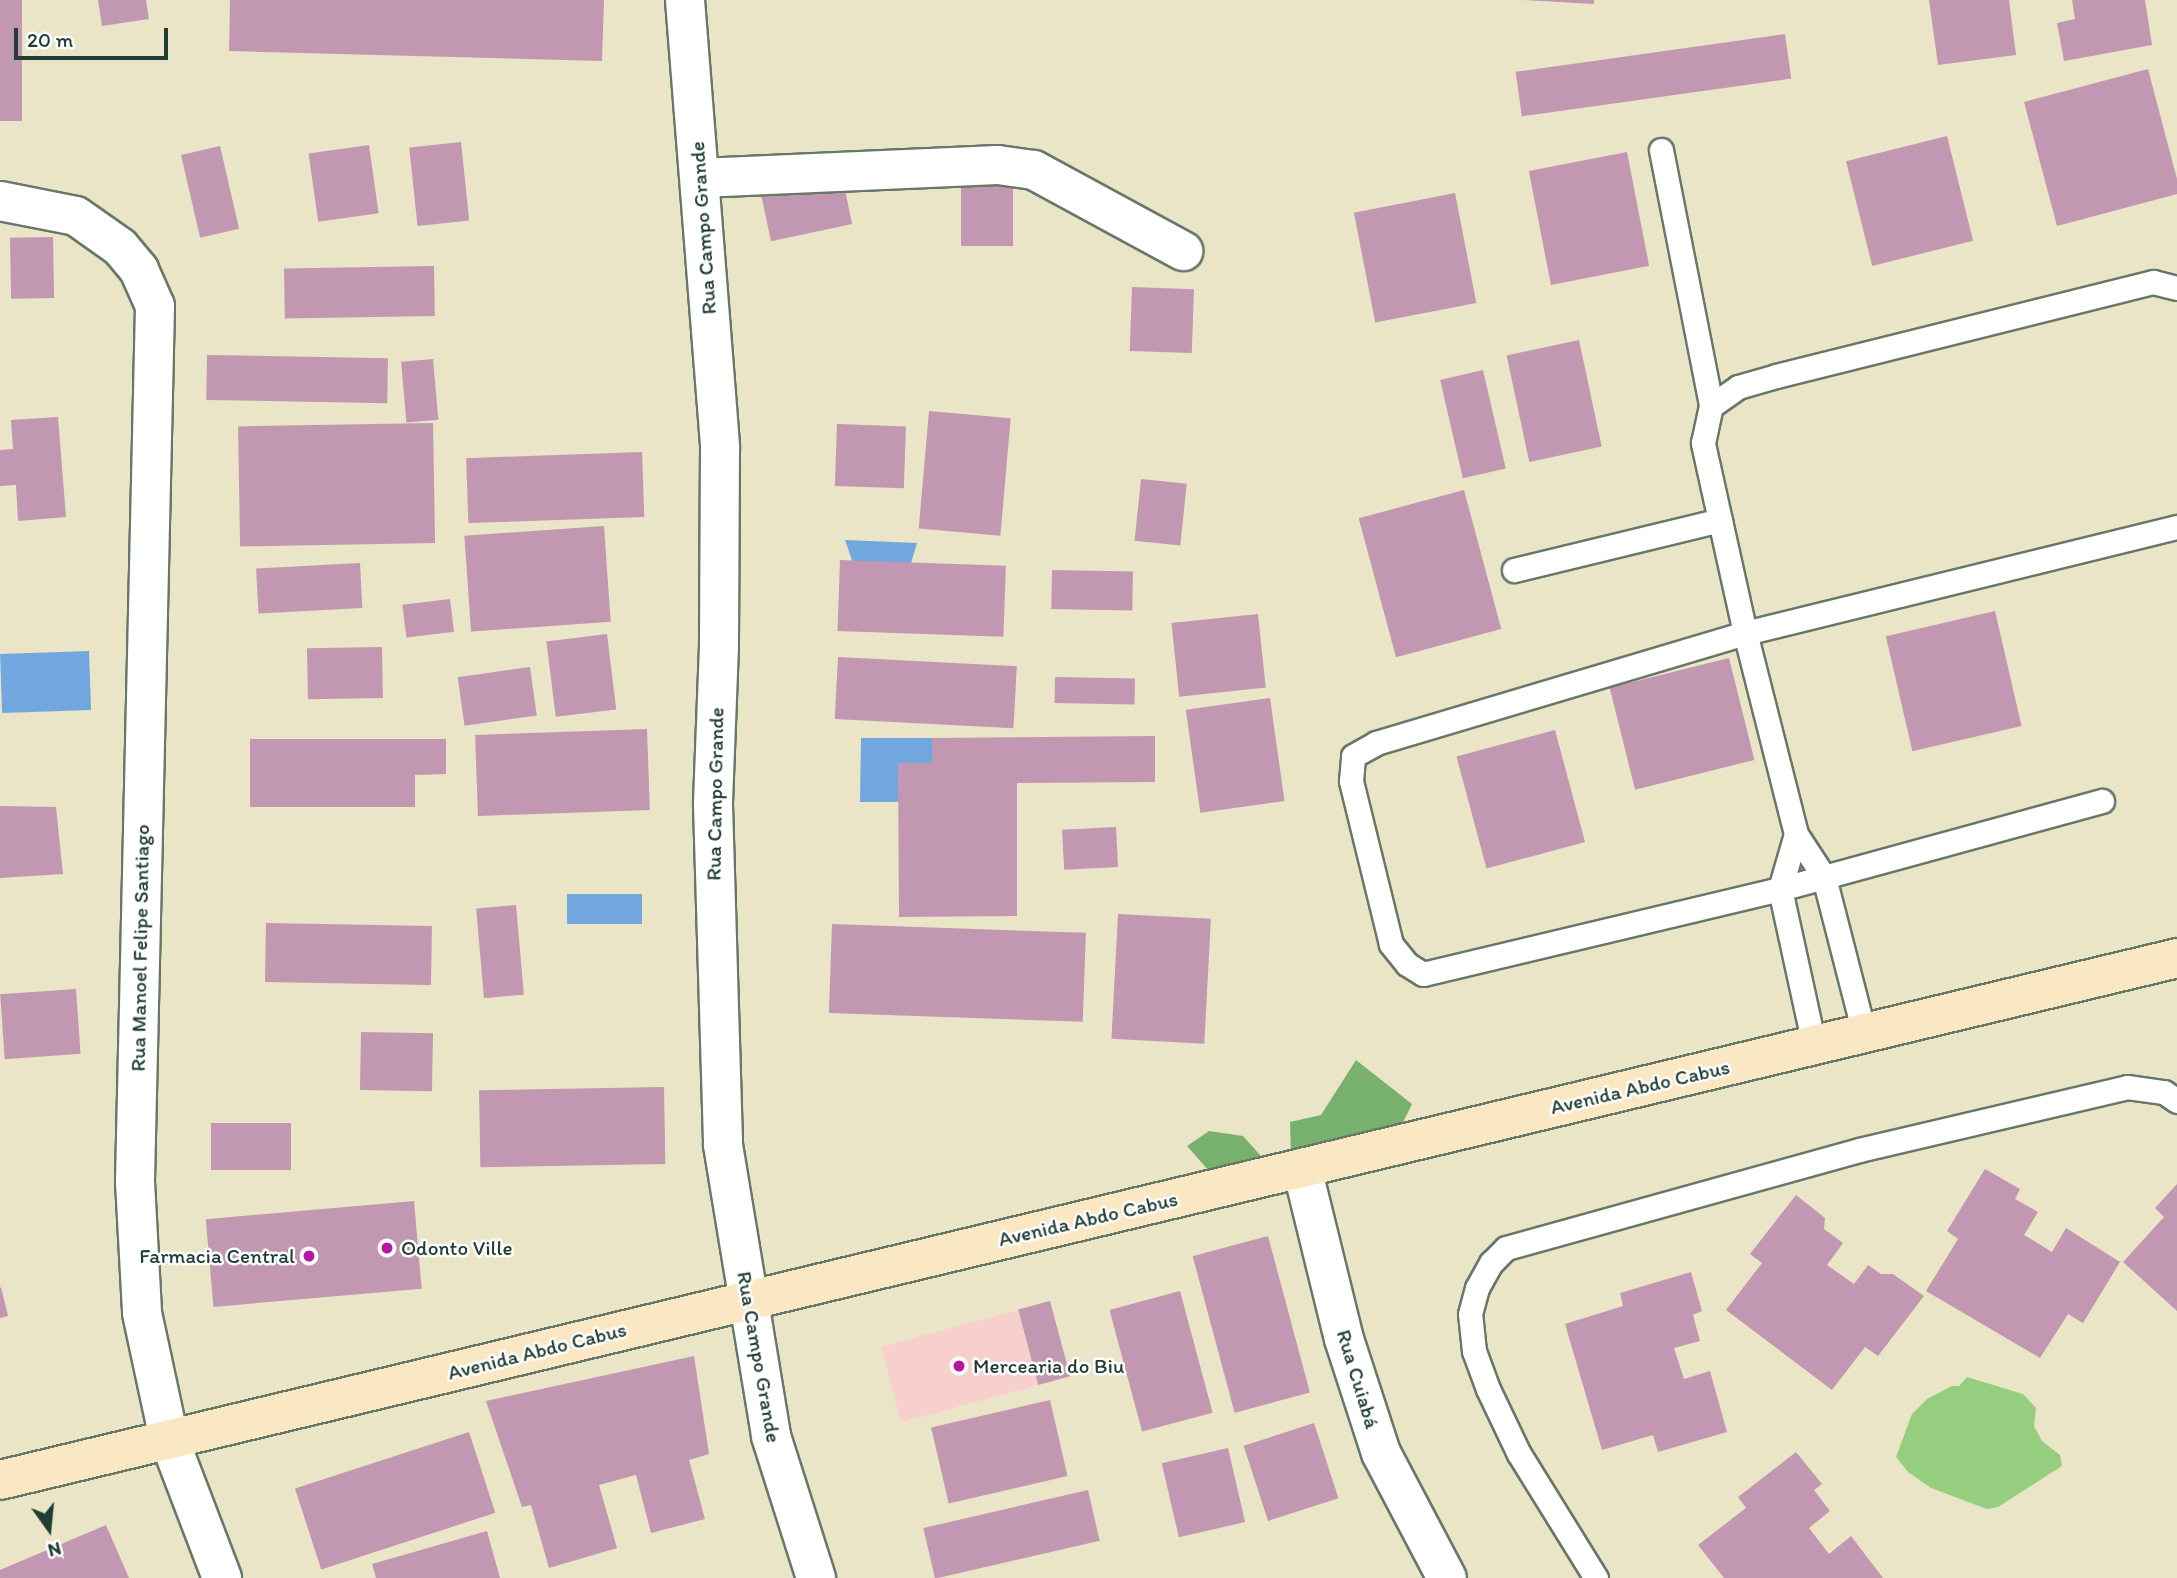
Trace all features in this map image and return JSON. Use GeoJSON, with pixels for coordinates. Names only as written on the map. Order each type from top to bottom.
{"type":"FeatureCollection","features":[{"type":"Feature","properties":{"kind":"main road","name":"Avenida Abdo Cabus"},"geometry":{"type":"LineString","coordinates":[[0,1480],[2177,958]]}},
{"type":"Feature","properties":{"kind":"street","name":"Rua Campo Grande"},"geometry":{"type":"LineString","coordinates":[[685,0],[720,448],[719,646],[713,805],[723,1145],[771,1436],[816,1578]]}},
{"type":"Feature","properties":{"kind":"street"},"geometry":{"type":"LineString","coordinates":[[700,178],[998,165],[1022,168],[1034,170],[1072,188],[1183,251]]}},
{"type":"Feature","properties":{"kind":"street","name":"Rua Manoel Felipe Santiago"},"geometry":{"type":"LineString","coordinates":[[0,201],[76,216],[120,247],[139,270],[155,306],[135,1182],[142,1313],[169,1439],[222,1578]]}},
{"type":"Feature","properties":{"kind":"street","name":"Rua Cuiabá"},"geometry":{"type":"LineString","coordinates":[[1302,1168],[1344,1339],[1381,1453],[1447,1578]]}},
{"type":"Feature","properties":{"kind":"lane"},"geometry":{"type":"LineString","coordinates":[[1661,150],[1711,406],[1703,443],[1745,633],[1796,834],[1824,877],[1864,1033]]}},
{"type":"Feature","properties":{"kind":"lane"},"geometry":{"type":"LineString","coordinates":[[1711,406],[1738,387],[1776,376],[2153,282],[2177,288]]}},
{"type":"Feature","properties":{"kind":"lane"},"geometry":{"type":"LineString","coordinates":[[1514,570],[1720,520]]}},
{"type":"Feature","properties":{"kind":"lane"},"geometry":{"type":"LineString","coordinates":[[2102,801],[1780,889],[1423,974],[1407,964],[1391,944],[1360,829],[1351,781],[1353,756],[1376,743],[1745,633],[2177,527]]}},
{"type":"Feature","properties":{"kind":"lane"},"geometry":{"type":"LineString","coordinates":[[1796,834],[1780,889],[1814,1045]]}},
{"type":"Feature","properties":{"kind":"lane"},"geometry":{"type":"LineString","coordinates":[[1596,1578],[1519,1454],[1474,1351],[1470,1314],[1477,1288],[1491,1263],[1506,1248],[1859,1150],[2127,1087],[2164,1092],[2177,1101]]}},
{"type":"Feature","properties":{"kind":"shaded area","name":"Mercearia do Biu"},"geometry":{"type":"Polygon","coordinates":[[[1018,1310],[1038,1385],[901,1422],[881,1347],[1018,1310]]]}},
{"type":"Feature","properties":{"kind":"green space"},"geometry":{"type":"Polygon","coordinates":[[[1356,1060],[1412,1104],[1385,1159],[1291,1154],[1290,1122],[1321,1115],[1356,1060]]]}},
{"type":"Feature","properties":{"kind":"green space"},"geometry":{"type":"Polygon","coordinates":[[[1209,1131],[1243,1136],[1261,1156],[1243,1160],[1232,1176],[1209,1171],[1187,1146],[1209,1131]]]}},
{"type":"Feature","properties":{"kind":"green space"},"geometry":{"type":"Polygon","coordinates":[[[1967,1377],[2023,1394],[2036,1408],[2034,1426],[2042,1441],[2060,1455],[2062,1466],[1998,1507],[1987,1509],[1931,1488],[1908,1472],[1896,1457],[1912,1414],[1927,1399],[1952,1386],[1959,1386],[1967,1377]]]}},
{"type":"Feature","properties":{"kind":"water"},"geometry":{"type":"Polygon","coordinates":[[[845,540],[917,543],[906,580],[855,569],[845,540]]]}},
{"type":"Feature","properties":{"kind":"water"},"geometry":{"type":"Polygon","coordinates":[[[89,651],[91,710],[2,713],[0,654],[89,651]]]}},
{"type":"Feature","properties":{"kind":"water"},"geometry":{"type":"Polygon","coordinates":[[[861,738],[932,738],[932,763],[898,763],[899,802],[860,802],[861,738]]]}},
{"type":"Feature","properties":{"kind":"water"},"geometry":{"type":"Polygon","coordinates":[[[567,894],[642,894],[642,924],[567,924],[567,894]]]}},
{"type":"Feature","properties":{"kind":"building"},"geometry":{"type":"Polygon","coordinates":[[[0,0],[22,0],[22,121],[0,121],[0,0]]]}},
{"type":"Feature","properties":{"kind":"building"},"geometry":{"type":"Polygon","coordinates":[[[98,0],[146,0],[149,19],[102,26],[98,0]]]}},
{"type":"Feature","properties":{"kind":"building"},"geometry":{"type":"Polygon","coordinates":[[[230,0],[604,0],[602,61],[229,51],[230,0]]]}},
{"type":"Feature","properties":{"kind":"building"},"geometry":{"type":"Polygon","coordinates":[[[1522,0],[1594,0],[1594,4],[1522,0]]]}},
{"type":"Feature","properties":{"kind":"building"},"geometry":{"type":"Polygon","coordinates":[[[1929,0],[2009,0],[2016,55],[1938,65],[1929,0]]]}},
{"type":"Feature","properties":{"kind":"building"},"geometry":{"type":"Polygon","coordinates":[[[2072,0],[2145,0],[2152,45],[2064,61],[2057,23],[2075,19],[2072,0]]]}},
{"type":"Feature","properties":{"kind":"building"},"geometry":{"type":"Polygon","coordinates":[[[1785,34],[1791,79],[1522,116],[1516,72],[1785,34]]]}},
{"type":"Feature","properties":{"kind":"building"},"geometry":{"type":"Polygon","coordinates":[[[2148,69],[2177,179],[2177,194],[2057,226],[2024,102],[2148,69]]]}},
{"type":"Feature","properties":{"kind":"building"},"geometry":{"type":"Polygon","coordinates":[[[1947,136],[1973,241],[1872,266],[1846,161],[1947,136]]]}},
{"type":"Feature","properties":{"kind":"building"},"geometry":{"type":"Polygon","coordinates":[[[461,142],[469,221],[418,226],[409,147],[461,142]]]}},
{"type":"Feature","properties":{"kind":"building"},"geometry":{"type":"Polygon","coordinates":[[[369,145],[379,213],[318,222],[309,153],[369,145]]]}},
{"type":"Feature","properties":{"kind":"building"},"geometry":{"type":"Polygon","coordinates":[[[220,146],[239,229],[200,238],[181,155],[220,146]]]}},
{"type":"Feature","properties":{"kind":"building"},"geometry":{"type":"Polygon","coordinates":[[[1627,152],[1649,266],[1551,285],[1529,171],[1627,152]]]}},
{"type":"Feature","properties":{"kind":"building"},"geometry":{"type":"Polygon","coordinates":[[[842,176],[852,224],[771,241],[761,193],[842,176]]]}},
{"type":"Feature","properties":{"kind":"building"},"geometry":{"type":"Polygon","coordinates":[[[961,183],[1013,183],[1013,246],[961,246],[961,183]]]}},
{"type":"Feature","properties":{"kind":"building"},"geometry":{"type":"Polygon","coordinates":[[[1455,193],[1476,303],[1375,323],[1354,213],[1455,193]]]}},
{"type":"Feature","properties":{"kind":"building"},"geometry":{"type":"Polygon","coordinates":[[[53,237],[54,298],[11,299],[10,238],[53,237]]]}},
{"type":"Feature","properties":{"kind":"building"},"geometry":{"type":"Polygon","coordinates":[[[434,266],[435,316],[285,319],[284,269],[434,266]]]}},
{"type":"Feature","properties":{"kind":"building"},"geometry":{"type":"Polygon","coordinates":[[[1132,287],[1194,289],[1192,353],[1130,351],[1132,287]]]}},
{"type":"Feature","properties":{"kind":"building"},"geometry":{"type":"Polygon","coordinates":[[[1579,340],[1602,447],[1529,462],[1507,355],[1579,340]]]}},
{"type":"Feature","properties":{"kind":"building"},"geometry":{"type":"Polygon","coordinates":[[[207,355],[388,358],[387,403],[206,400],[207,355]]]}},
{"type":"Feature","properties":{"kind":"building"},"geometry":{"type":"Polygon","coordinates":[[[433,359],[438,420],[406,423],[401,362],[433,359]]]}},
{"type":"Feature","properties":{"kind":"building"},"geometry":{"type":"Polygon","coordinates":[[[1483,370],[1506,468],[1463,478],[1440,380],[1483,370]]]}},
{"type":"Feature","properties":{"kind":"building"},"geometry":{"type":"Polygon","coordinates":[[[929,411],[1011,418],[1000,536],[919,529],[929,411]]]}},
{"type":"Feature","properties":{"kind":"building"},"geometry":{"type":"Polygon","coordinates":[[[58,417],[66,517],[18,521],[16,485],[0,486],[0,450],[13,449],[11,420],[58,417]]]}},
{"type":"Feature","properties":{"kind":"building"},"geometry":{"type":"Polygon","coordinates":[[[433,423],[435,543],[240,546],[238,426],[433,423]]]}},
{"type":"Feature","properties":{"kind":"building"},"geometry":{"type":"Polygon","coordinates":[[[837,424],[906,426],[904,488],[835,486],[837,424]]]}},
{"type":"Feature","properties":{"kind":"building"},"geometry":{"type":"Polygon","coordinates":[[[642,452],[644,517],[468,523],[466,458],[642,452]]]}},
{"type":"Feature","properties":{"kind":"building"},"geometry":{"type":"Polygon","coordinates":[[[1141,479],[1187,484],[1180,545],[1135,541],[1141,479]]]}},
{"type":"Feature","properties":{"kind":"building"},"geometry":{"type":"Polygon","coordinates":[[[1464,490],[1501,629],[1396,657],[1359,518],[1464,490]]]}},
{"type":"Feature","properties":{"kind":"building"},"geometry":{"type":"Polygon","coordinates":[[[604,526],[611,622],[471,632],[464,536],[604,526]]]}},
{"type":"Feature","properties":{"kind":"building"},"geometry":{"type":"Polygon","coordinates":[[[840,560],[1006,566],[1003,637],[838,631],[840,560]]]}},
{"type":"Feature","properties":{"kind":"building"},"geometry":{"type":"Polygon","coordinates":[[[360,563],[362,608],[258,613],[256,568],[360,563]]]}},
{"type":"Feature","properties":{"kind":"building"},"geometry":{"type":"Polygon","coordinates":[[[1052,570],[1133,571],[1132,610],[1051,609],[1052,570]]]}},
{"type":"Feature","properties":{"kind":"building"},"geometry":{"type":"Polygon","coordinates":[[[450,599],[454,632],[406,638],[402,605],[450,599]]]}},
{"type":"Feature","properties":{"kind":"building"},"geometry":{"type":"Polygon","coordinates":[[[1995,611],[2022,726],[1912,751],[1886,636],[1995,611]]]}},
{"type":"Feature","properties":{"kind":"building"},"geometry":{"type":"Polygon","coordinates":[[[1258,614],[1266,688],[1179,697],[1171,623],[1258,614]]]}},
{"type":"Feature","properties":{"kind":"building"},"geometry":{"type":"Polygon","coordinates":[[[607,634],[616,709],[556,717],[546,641],[607,634]]]}},
{"type":"Feature","properties":{"kind":"building"},"geometry":{"type":"Polygon","coordinates":[[[382,647],[383,698],[308,699],[307,648],[382,647]]]}},
{"type":"Feature","properties":{"kind":"building"},"geometry":{"type":"Polygon","coordinates":[[[838,657],[1017,666],[1014,728],[835,719],[838,657]]]}},
{"type":"Feature","properties":{"kind":"building"},"geometry":{"type":"Polygon","coordinates":[[[1729,658],[1754,760],[1635,790],[1610,688],[1729,658]]]}},
{"type":"Feature","properties":{"kind":"building"},"geometry":{"type":"Polygon","coordinates":[[[530,667],[537,716],[465,726],[458,677],[530,667]]]}},
{"type":"Feature","properties":{"kind":"building"},"geometry":{"type":"Polygon","coordinates":[[[1055,677],[1135,678],[1135,704],[1055,703],[1055,677]]]}},
{"type":"Feature","properties":{"kind":"building"},"geometry":{"type":"Polygon","coordinates":[[[1270,698],[1284,801],[1200,813],[1186,710],[1270,698]]]}},
{"type":"Feature","properties":{"kind":"building"},"geometry":{"type":"Polygon","coordinates":[[[647,729],[650,810],[478,816],[475,735],[647,729]]]}},
{"type":"Feature","properties":{"kind":"building"},"geometry":{"type":"Polygon","coordinates":[[[1555,730],[1585,842],[1486,868],[1456,756],[1555,730]]]}},
{"type":"Feature","properties":{"kind":"building"},"geometry":{"type":"Polygon","coordinates":[[[1155,736],[1155,782],[1017,783],[1017,916],[899,917],[898,763],[932,763],[932,738],[1155,736]]]}},
{"type":"Feature","properties":{"kind":"building"},"geometry":{"type":"Polygon","coordinates":[[[250,739],[446,739],[446,774],[415,775],[415,807],[250,807],[250,739]]]}},
{"type":"Feature","properties":{"kind":"building"},"geometry":{"type":"Polygon","coordinates":[[[0,806],[56,807],[63,874],[0,878],[0,806]]]}},
{"type":"Feature","properties":{"kind":"building"},"geometry":{"type":"Polygon","coordinates":[[[1116,827],[1118,867],[1064,870],[1062,830],[1116,827]]]}},
{"type":"Feature","properties":{"kind":"building"},"geometry":{"type":"Polygon","coordinates":[[[516,905],[524,995],[484,998],[476,908],[516,905]]]}},
{"type":"Feature","properties":{"kind":"building"},"geometry":{"type":"Polygon","coordinates":[[[1118,914],[1211,919],[1204,1044],[1111,1039],[1118,914]]]}},
{"type":"Feature","properties":{"kind":"building"},"geometry":{"type":"Polygon","coordinates":[[[266,923],[432,926],[431,985],[265,982],[266,923]]]}},
{"type":"Feature","properties":{"kind":"building"},"geometry":{"type":"Polygon","coordinates":[[[832,924],[1086,933],[1083,1022],[829,1013],[832,924]]]}},
{"type":"Feature","properties":{"kind":"building"},"geometry":{"type":"Polygon","coordinates":[[[76,989],[81,1054],[5,1059],[0,994],[76,989]]]}},
{"type":"Feature","properties":{"kind":"building"},"geometry":{"type":"Polygon","coordinates":[[[361,1032],[433,1033],[432,1091],[360,1090],[361,1032]]]}},
{"type":"Feature","properties":{"kind":"building"},"geometry":{"type":"Polygon","coordinates":[[[664,1087],[665,1164],[480,1167],[479,1090],[664,1087]]]}},
{"type":"Feature","properties":{"kind":"building"},"geometry":{"type":"Polygon","coordinates":[[[211,1123],[291,1123],[291,1170],[211,1170],[211,1123]]]}},
{"type":"Feature","properties":{"kind":"building"},"geometry":{"type":"Polygon","coordinates":[[[1985,1169],[2020,1189],[2015,1199],[2038,1212],[2024,1235],[2052,1252],[2066,1228],[2120,1262],[2083,1323],[2068,1314],[2040,1358],[1926,1291],[1958,1239],[1947,1231],[1985,1169]]]}},
{"type":"Feature","properties":{"kind":"building"},"geometry":{"type":"Polygon","coordinates":[[[2177,1184],[2177,1311],[2123,1262],[2164,1217],[2155,1208],[2177,1184]]]}},
{"type":"Feature","properties":{"kind":"building"},"geometry":{"type":"Polygon","coordinates":[[[1796,1195],[1825,1218],[1824,1229],[1843,1243],[1827,1265],[1854,1284],[1868,1265],[1881,1274],[1893,1274],[1924,1296],[1878,1356],[1865,1347],[1832,1390],[1726,1310],[1762,1263],[1750,1254],[1796,1195]]]}},
{"type":"Feature","properties":{"kind":"building"},"geometry":{"type":"Polygon","coordinates":[[[414,1201],[422,1289],[213,1307],[206,1219],[414,1201]]]}},
{"type":"Feature","properties":{"kind":"building"},"geometry":{"type":"Polygon","coordinates":[[[1268,1236],[1310,1392],[1235,1413],[1193,1256],[1268,1236]]]}},
{"type":"Feature","properties":{"kind":"building"},"geometry":{"type":"Polygon","coordinates":[[[1691,1272],[1702,1311],[1693,1315],[1700,1341],[1674,1348],[1684,1379],[1710,1371],[1727,1432],[1658,1452],[1653,1435],[1602,1450],[1565,1324],[1623,1306],[1620,1293],[1691,1272]]]}},
{"type":"Feature","properties":{"kind":"building"},"geometry":{"type":"Polygon","coordinates":[[[0,1288],[8,1316],[0,1318],[0,1288]]]}},
{"type":"Feature","properties":{"kind":"building"},"geometry":{"type":"Polygon","coordinates":[[[1180,1291],[1213,1413],[1142,1432],[1109,1310],[1180,1291]]]}},
{"type":"Feature","properties":{"kind":"building"},"geometry":{"type":"Polygon","coordinates":[[[1050,1301],[1070,1376],[1038,1385],[1018,1310],[1050,1301]]]}},
{"type":"Feature","properties":{"kind":"building"},"geometry":{"type":"Polygon","coordinates":[[[694,1356],[709,1454],[689,1460],[705,1519],[651,1533],[636,1475],[599,1485],[617,1548],[549,1568],[531,1505],[522,1507],[486,1401],[694,1356]]]}},
{"type":"Feature","properties":{"kind":"building"},"geometry":{"type":"Polygon","coordinates":[[[1050,1400],[1068,1476],[949,1503],[931,1427],[1050,1400]]]}},
{"type":"Feature","properties":{"kind":"building"},"geometry":{"type":"Polygon","coordinates":[[[1314,1423],[1338,1498],[1268,1521],[1244,1446],[1314,1423]]]}},
{"type":"Feature","properties":{"kind":"building"},"geometry":{"type":"Polygon","coordinates":[[[469,1432],[495,1513],[321,1569],[295,1489],[469,1432]]]}},
{"type":"Feature","properties":{"kind":"building"},"geometry":{"type":"Polygon","coordinates":[[[1228,1448],[1245,1522],[1179,1537],[1162,1463],[1228,1448]]]}},
{"type":"Feature","properties":{"kind":"building"},"geometry":{"type":"Polygon","coordinates":[[[1796,1452],[1822,1484],[1814,1490],[1830,1511],[1809,1528],[1829,1554],[1851,1536],[1883,1578],[1724,1578],[1698,1545],[1746,1508],[1738,1497],[1796,1452]]]}},
{"type":"Feature","properties":{"kind":"building"},"geometry":{"type":"Polygon","coordinates":[[[1088,1490],[1100,1541],[935,1578],[923,1528],[1088,1490]]]}},
{"type":"Feature","properties":{"kind":"building"},"geometry":{"type":"Polygon","coordinates":[[[106,1525],[129,1578],[0,1578],[0,1570],[106,1525]]]}},
{"type":"Feature","properties":{"kind":"building"},"geometry":{"type":"Polygon","coordinates":[[[487,1531],[500,1578],[376,1578],[372,1564],[487,1531]]]}},
{"type":"Feature","properties":{"kind":"place","name":"Odonto Ville"},"geometry":{"type":"Point","coordinates":[387,1248]}},
{"type":"Feature","properties":{"kind":"place","name":"Farmacia Central"},"geometry":{"type":"Point","coordinates":[309,1256]}},
{"type":"Feature","properties":{"kind":"place","name":"Mercearia do Biu"},"geometry":{"type":"Point","coordinates":[959,1366]}}]}
